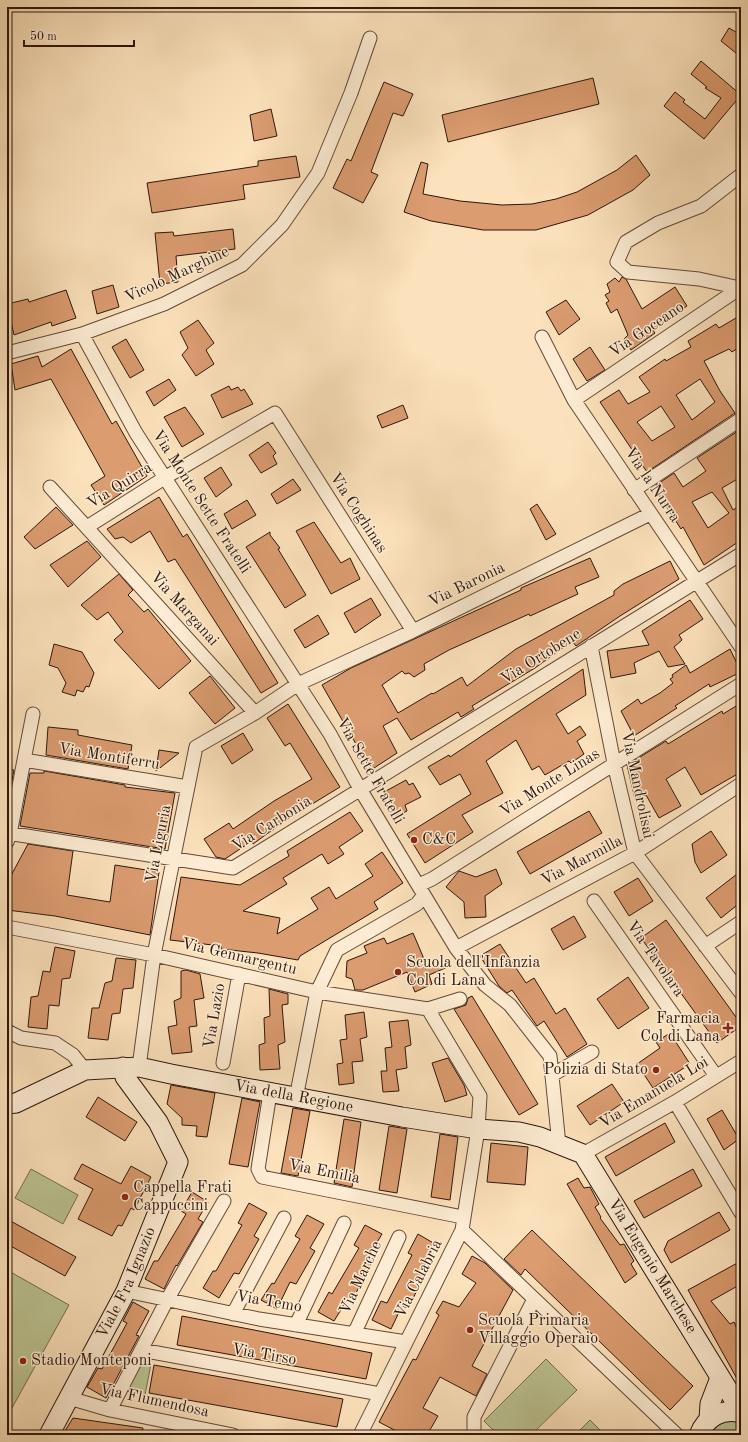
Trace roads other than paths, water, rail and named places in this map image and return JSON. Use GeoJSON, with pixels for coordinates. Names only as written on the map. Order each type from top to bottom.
{"type":"FeatureCollection","features":[{"type":"Feature","properties":{"kind":"street","name":"Vicolo Marghine"},"geometry":{"type":"LineString","coordinates":[[7,353],[82,334],[164,304],[242,265],[282,225],[318,173],[351,93],[370,38]]}},
{"type":"Feature","properties":{"kind":"street","name":"Via Goceano"},"geometry":{"type":"LineString","coordinates":[[574,400],[740,288],[699,279],[628,272],[617,262],[626,242],[658,223],[701,206],[741,175]]}},
{"type":"Feature","properties":{"kind":"street","name":"Via Monte Sette Fratelli"},"geometry":{"type":"LineString","coordinates":[[82,334],[136,433],[166,477],[298,684]]}},
{"type":"Feature","properties":{"kind":"street","name":"Via la Nurra"},"geometry":{"type":"LineString","coordinates":[[542,337],[574,400],[650,514],[698,581],[741,647]]}},
{"type":"Feature","properties":{"kind":"street","name":"Via Quirra"},"geometry":{"type":"LineString","coordinates":[[87,526],[166,477],[275,413]]}},
{"type":"Feature","properties":{"kind":"street","name":"Via Coghinas"},"geometry":{"type":"LineString","coordinates":[[275,413],[414,631]]}},
{"type":"Feature","properties":{"kind":"street"},"geometry":{"type":"LineString","coordinates":[[634,490],[741,419]]}},
{"type":"Feature","properties":{"kind":"street","name":"Via Marganai"},"geometry":{"type":"LineString","coordinates":[[50,487],[87,526],[255,714]]}},
{"type":"Feature","properties":{"kind":"street","name":"Via Baronia"},"geometry":{"type":"LineString","coordinates":[[298,684],[414,631],[650,514]]}},
{"type":"Feature","properties":{"kind":"street","name":"Via Ortobene"},"geometry":{"type":"LineString","coordinates":[[360,790],[741,554]]}},
{"type":"Feature","properties":{"kind":"street","name":"Via Mandrolisai"},"geometry":{"type":"LineString","coordinates":[[591,646],[614,763],[635,853],[741,993]]}},
{"type":"Feature","properties":{"kind":"street","name":"Via Liguria"},"geometry":{"type":"LineString","coordinates":[[131,1067],[196,747],[255,714],[298,684]]}},
{"type":"Feature","properties":{"kind":"street","name":"Via Sette Fratelli"},"geometry":{"type":"LineString","coordinates":[[298,684],[330,734],[360,790],[456,948],[485,985],[510,1005],[550,1056],[559,1145]]}},
{"type":"Feature","properties":{"kind":"street","name":"Via Monte Linas"},"geometry":{"type":"LineString","coordinates":[[421,891],[432,879],[741,684]]}},
{"type":"Feature","properties":{"kind":"street"},"geometry":{"type":"LineString","coordinates":[[8,836],[33,714]]}},
{"type":"Feature","properties":{"kind":"street","name":"Via Montiferru"},"geometry":{"type":"LineString","coordinates":[[24,760],[188,787]]}},
{"type":"Feature","properties":{"kind":"street","name":"Via Marmilla"},"geometry":{"type":"LineString","coordinates":[[456,948],[635,853],[741,784]]}},
{"type":"Feature","properties":{"kind":"street","name":"Via Carbonia"},"geometry":{"type":"LineString","coordinates":[[8,836],[233,868],[360,790]]}},
{"type":"Feature","properties":{"kind":"street"},"geometry":{"type":"LineString","coordinates":[[296,1098],[317,992],[337,950],[417,904],[421,891]]}},
{"type":"Feature","properties":{"kind":"street","name":"Via Tavolara"},"geometry":{"type":"LineString","coordinates":[[594,901],[716,1076]]}},
{"type":"Feature","properties":{"kind":"street"},"geometry":{"type":"LineString","coordinates":[[705,946],[741,922]]}},
{"type":"Feature","properties":{"kind":"street","name":"Via Gennargentu"},"geometry":{"type":"LineString","coordinates":[[7,928],[154,955],[317,992],[428,1009]]}},
{"type":"Feature","properties":{"kind":"street","name":"Via Lazio"},"geometry":{"type":"LineString","coordinates":[[223,1063],[240,974]]}},
{"type":"Feature","properties":{"kind":"street"},"geometry":{"type":"LineString","coordinates":[[428,1009],[460,999]]}},
{"type":"Feature","properties":{"kind":"street","name":"Via Calabria"},"geometry":{"type":"LineString","coordinates":[[360,1435],[463,1224],[478,1129],[480,1096],[428,1009]]}},
{"type":"Feature","properties":{"kind":"street"},"geometry":{"type":"LineString","coordinates":[[7,1030],[21,1038],[55,1043],[73,1055],[85,1070]]}},
{"type":"Feature","properties":{"kind":"street"},"geometry":{"type":"LineString","coordinates":[[552,1075],[592,1052]]}},
{"type":"Feature","properties":{"kind":"street","name":"Via Emanuela Loi"},"geometry":{"type":"LineString","coordinates":[[583,1154],[675,1102],[741,1061]]}},
{"type":"Feature","properties":{"kind":"street","name":"Via della Regione"},"geometry":{"type":"LineString","coordinates":[[7,1104],[16,1103],[85,1070],[131,1067],[296,1098],[478,1129],[519,1132],[540,1137],[583,1154]]}},
{"type":"Feature","properties":{"kind":"street","name":"Viale Fra Ignazio"},"geometry":{"type":"LineString","coordinates":[[49,1435],[126,1291],[178,1162],[158,1122],[125,1077],[131,1067]]}},
{"type":"Feature","properties":{"kind":"street","name":"Via Emilia"},"geometry":{"type":"LineString","coordinates":[[270,1093],[258,1168],[262,1177],[463,1224]]}},
{"type":"Feature","properties":{"kind":"street"},"geometry":{"type":"LineString","coordinates":[[675,1102],[741,1213]]}},
{"type":"Feature","properties":{"kind":"street","name":"Via Eugenio Marchese"},"geometry":{"type":"LineString","coordinates":[[583,1154],[741,1412]]}},
{"type":"Feature","properties":{"kind":"street"},"geometry":{"type":"LineString","coordinates":[[110,1410],[167,1300],[224,1201]]}},
{"type":"Feature","properties":{"kind":"street"},"geometry":{"type":"LineString","coordinates":[[233,1314],[284,1218]]}},
{"type":"Feature","properties":{"kind":"street"},"geometry":{"type":"LineString","coordinates":[[296,1325],[344,1223]]}},
{"type":"Feature","properties":{"kind":"street"},"geometry":{"type":"LineString","coordinates":[[463,1224],[534,1299],[677,1435]]}},
{"type":"Feature","properties":{"kind":"street","name":"Via Marche"},"geometry":{"type":"LineString","coordinates":[[354,1334],[399,1237]]}},
{"type":"Feature","properties":{"kind":"street","name":"Via Temo"},"geometry":{"type":"LineString","coordinates":[[126,1291],[233,1314],[406,1342]]}},
{"type":"Feature","properties":{"kind":"street"},"geometry":{"type":"LineString","coordinates":[[474,1435],[474,1417],[534,1299]]}},
{"type":"Feature","properties":{"kind":"street","name":"Via Tirso"},"geometry":{"type":"LineString","coordinates":[[141,1350],[380,1394]]}},
{"type":"Feature","properties":{"kind":"street"},"geometry":{"type":"LineString","coordinates":[[709,1419],[710,1404],[720,1378]]}},
{"type":"Feature","properties":{"kind":"street","name":"Via Flumendosa"},"geometry":{"type":"LineString","coordinates":[[69,1398],[110,1410],[233,1435]]}},
{"type":"Feature","properties":{"kind":"street"},"geometry":{"type":"LineString","coordinates":[[699,1435],[702,1427],[709,1419],[725,1412],[741,1412]]}},
{"type":"Feature","properties":{"kind":"place","name":"C&C"},"geometry":{"type":"Point","coordinates":[414,840]}},
{"type":"Feature","properties":{"kind":"place","name":"Scuola dell'Infanzia Col di Lana"},"geometry":{"type":"Point","coordinates":[398,972]}},
{"type":"Feature","properties":{"kind":"place","name":"Farmacia Col di Lana"},"geometry":{"type":"Point","coordinates":[728,1028]}},
{"type":"Feature","properties":{"kind":"place","name":"Polizia di Stato"},"geometry":{"type":"Point","coordinates":[656,1070]}},
{"type":"Feature","properties":{"kind":"place","name":"Cappella Frati Cappuccini"},"geometry":{"type":"Point","coordinates":[125,1197]}},
{"type":"Feature","properties":{"kind":"place","name":"Scuola Primaria Villaggio Operaio"},"geometry":{"type":"Point","coordinates":[470,1330]}},
{"type":"Feature","properties":{"kind":"place","name":"Stadio Monteponi"},"geometry":{"type":"Point","coordinates":[23,1361]}}]}
